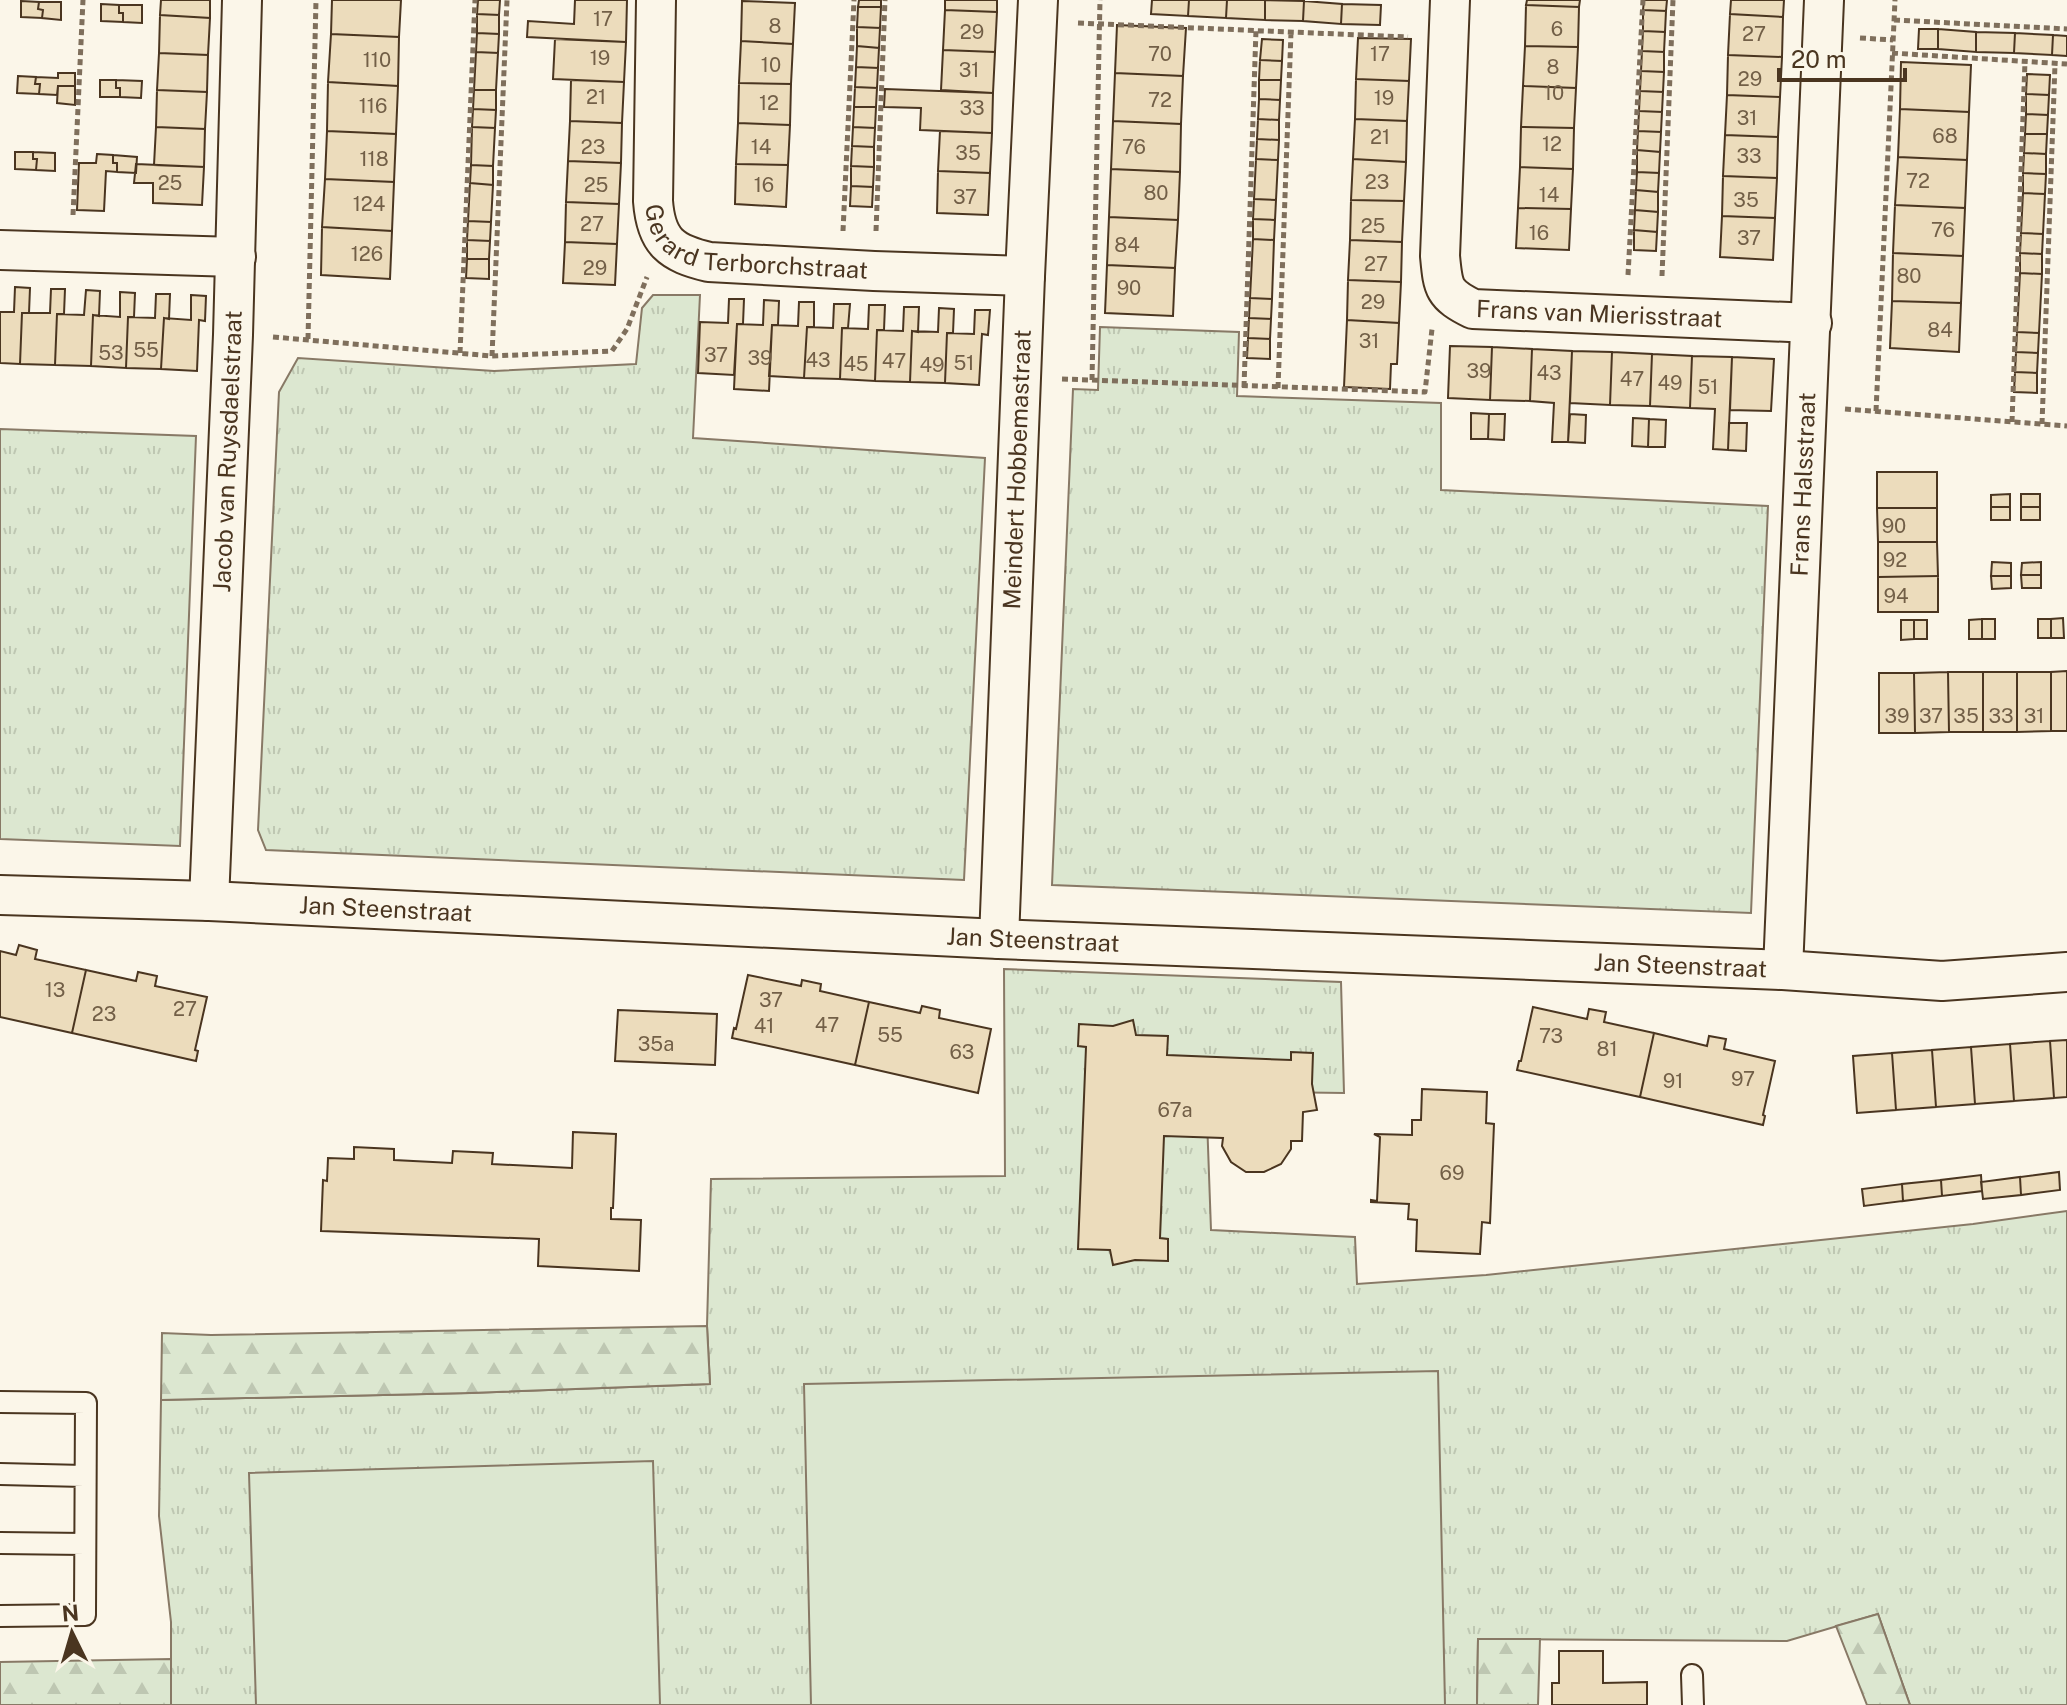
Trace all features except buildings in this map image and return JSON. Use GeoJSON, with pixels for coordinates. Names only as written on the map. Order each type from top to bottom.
{"type":"FeatureCollection","features":[{"type":"Feature","properties":{"kind":"street","name":"Jacob van Ruysdaelstraat"},"geometry":{"type":"LineString","coordinates":[[209,901],[236,257],[242,0]]}},
{"type":"Feature","properties":{"kind":"street","name":"Gerard Terborchstraat"},"geometry":{"type":"LineString","coordinates":[[656,0],[653,201],[655,219],[668,247],[687,257],[709,262],[1025,276]]}},
{"type":"Feature","properties":{"kind":"street","name":"Frans van Mierisstraat"},"geometry":{"type":"LineString","coordinates":[[1450,0],[1440,256],[1442,279],[1451,298],[1473,309],[1812,323]]}},
{"type":"Feature","properties":{"kind":"street","name":"Frans Halsstraat"},"geometry":{"type":"LineString","coordinates":[[1783,970],[1824,0]]}},
{"type":"Feature","properties":{"kind":"street","name":"Meindert Hobbemastraat"},"geometry":{"type":"LineString","coordinates":[[999,939],[1038,11]]}},
{"type":"Feature","properties":{"kind":"street"},"geometry":{"type":"LineString","coordinates":[[0,250],[236,257]]}},
{"type":"Feature","properties":{"kind":"street","name":"Jan Steenstraat"},"geometry":{"type":"LineString","coordinates":[[0,895],[209,901],[999,939],[1783,970],[1942,981],[2067,972]]}},
{"type":"Feature","properties":{"kind":"lane"},"geometry":{"type":"LineString","coordinates":[[0,1402],[86,1403],[85,1615],[0,1616]]}},
{"type":"Feature","properties":{"kind":"lane"},"geometry":{"type":"LineString","coordinates":[[0,1474],[84,1476]]}},
{"type":"Feature","properties":{"kind":"lane"},"geometry":{"type":"LineString","coordinates":[[0,1543],[85,1544]]}},
{"type":"Feature","properties":{"kind":"lane"},"geometry":{"type":"LineString","coordinates":[[1692,1675],[1693,1705]]}},
{"type":"Feature","properties":{"kind":"path"},"geometry":{"type":"LineString","coordinates":[[71,254],[83,0]]}},
{"type":"Feature","properties":{"kind":"path"},"geometry":{"type":"LineString","coordinates":[[308,339],[316,0]]}},
{"type":"Feature","properties":{"kind":"path"},"geometry":{"type":"LineString","coordinates":[[460,353],[475,0]]}},
{"type":"Feature","properties":{"kind":"path"},"geometry":{"type":"LineString","coordinates":[[492,356],[507,0]]}},
{"type":"Feature","properties":{"kind":"path"},"geometry":{"type":"LineString","coordinates":[[854,0],[858,270]]}},
{"type":"Feature","properties":{"kind":"path"},"geometry":{"type":"LineString","coordinates":[[858,270],[885,0]]}},
{"type":"Feature","properties":{"kind":"path"},"geometry":{"type":"LineString","coordinates":[[1092,380],[1100,0]]}},
{"type":"Feature","properties":{"kind":"path"},"geometry":{"type":"LineString","coordinates":[[1643,0],[1643,316]]}},
{"type":"Feature","properties":{"kind":"path"},"geometry":{"type":"LineString","coordinates":[[1643,316],[1673,0]]}},
{"type":"Feature","properties":{"kind":"path"},"geometry":{"type":"LineString","coordinates":[[1876,411],[1895,0]]}},
{"type":"Feature","properties":{"kind":"path"},"geometry":{"type":"LineString","coordinates":[[1038,11],[1098,24],[1449,39]]}},
{"type":"Feature","properties":{"kind":"path"},"geometry":{"type":"LineString","coordinates":[[1894,20],[2067,29]]}},
{"type":"Feature","properties":{"kind":"path"},"geometry":{"type":"LineString","coordinates":[[1244,387],[1256,30]]}},
{"type":"Feature","properties":{"kind":"path"},"geometry":{"type":"LineString","coordinates":[[1278,388],[1291,32]]}},
{"type":"Feature","properties":{"kind":"path"},"geometry":{"type":"LineString","coordinates":[[1892,53],[2067,64]]}},
{"type":"Feature","properties":{"kind":"path"},"geometry":{"type":"LineString","coordinates":[[2012,422],[2025,61]]}},
{"type":"Feature","properties":{"kind":"path"},"geometry":{"type":"LineString","coordinates":[[2042,424],[2055,64]]}},
{"type":"Feature","properties":{"kind":"path"},"geometry":{"type":"LineString","coordinates":[[233,335],[492,356],[612,351],[627,329],[647,276],[668,247]]}},
{"type":"Feature","properties":{"kind":"path"},"geometry":{"type":"LineString","coordinates":[[1021,377],[1425,392],[1433,319],[1451,298]]}},
{"type":"Feature","properties":{"kind":"path"},"geometry":{"type":"LineString","coordinates":[[1808,406],[2067,426]]}},
{"type":"Feature","properties":{"kind":"green space"},"geometry":{"type":"Polygon","coordinates":[[[653,295],[700,295],[693,438],[985,458],[964,880],[266,850],[258,830],[279,392],[298,358],[494,371],[636,364],[642,308],[653,295]]]}},
{"type":"Feature","properties":{"kind":"green space"},"geometry":{"type":"Polygon","coordinates":[[[1100,327],[1239,332],[1237,396],[1441,403],[1441,490],[1768,506],[1751,913],[1052,885],[1073,389],[1098,390],[1100,327]]]}},
{"type":"Feature","properties":{"kind":"green space"},"geometry":{"type":"Polygon","coordinates":[[[0,429],[196,436],[180,846],[0,839],[0,429]]]}},
{"type":"Feature","properties":{"kind":"green space"},"geometry":{"type":"Polygon","coordinates":[[[1004,969],[1341,982],[1344,1093],[1206,1091],[1211,1230],[1355,1237],[1357,1284],[1486,1275],[1973,1224],[2067,1211],[2067,1705],[1910,1705],[1878,1614],[1787,1641],[1478,1639],[1477,1705],[171,1705],[171,1622],[159,1516],[161,1400],[710,1384],[707,1326],[711,1179],[1005,1176],[1004,969]]]}},
{"type":"Feature","properties":{"kind":"green space"},"geometry":{"type":"Polygon","coordinates":[[[707,1326],[710,1384],[161,1400],[162,1333],[211,1335],[707,1326]]]}},
{"type":"Feature","properties":{"kind":"green space"},"geometry":{"type":"Polygon","coordinates":[[[1438,1371],[1445,1705],[811,1705],[804,1384],[1438,1371]]]}},
{"type":"Feature","properties":{"kind":"green space"},"geometry":{"type":"Polygon","coordinates":[[[653,1461],[660,1705],[256,1705],[249,1473],[653,1461]]]}},
{"type":"Feature","properties":{"kind":"green space"},"geometry":{"type":"Polygon","coordinates":[[[1878,1614],[1910,1705],[1867,1705],[1836,1626],[1878,1614]]]}},
{"type":"Feature","properties":{"kind":"green space"},"geometry":{"type":"Polygon","coordinates":[[[1478,1639],[1540,1639],[1538,1705],[1477,1705],[1478,1639]]]}},
{"type":"Feature","properties":{"kind":"green space"},"geometry":{"type":"Polygon","coordinates":[[[171,1659],[171,1705],[0,1705],[0,1662],[171,1659]]]}}]}
